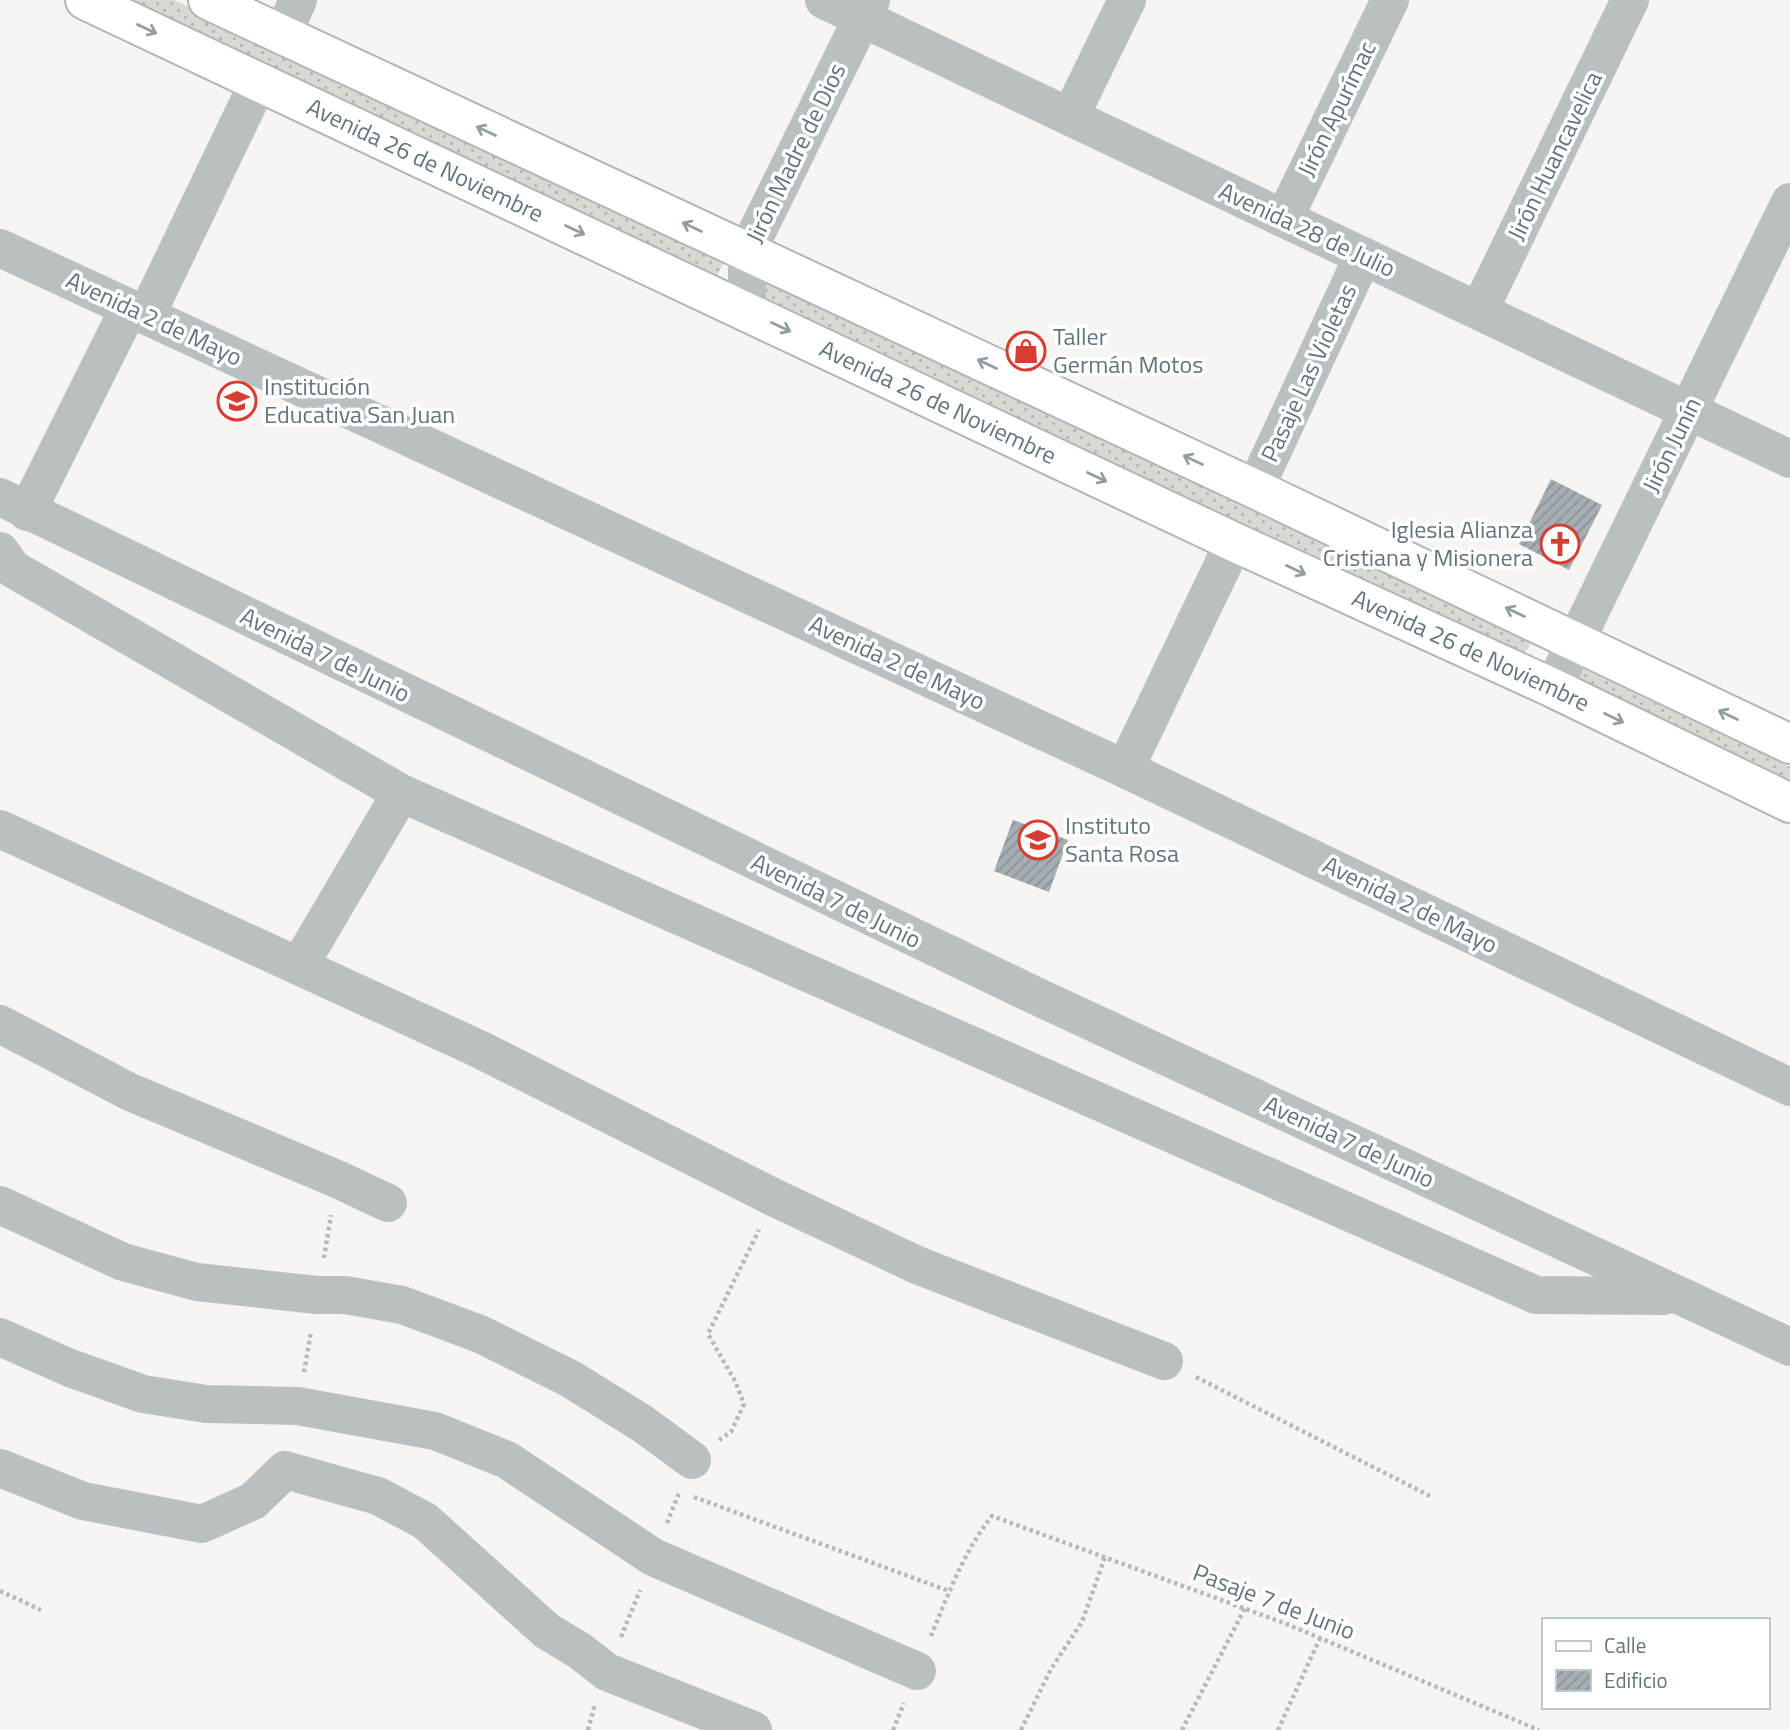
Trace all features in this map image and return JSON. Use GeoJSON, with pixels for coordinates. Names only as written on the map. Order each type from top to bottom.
{"type":"FeatureCollection","features":[{"type":"Feature","properties":{"kind":"main road","name":"Avenida 26 de Noviembre"},"geometry":{"type":"LineString","coordinates":[[85,0],[1234,542],[1553,688],[1790,803]]}},
{"type":"Feature","properties":{"kind":"main road"},"geometry":{"type":"LineString","coordinates":[[208,0],[1255,489],[1790,744]]}},
{"type":"Feature","properties":{"kind":"street"},"geometry":{"type":"LineString","coordinates":[[282,36],[298,0]]}},
{"type":"Feature","properties":{"kind":"street","name":"Avenida 28 de Julio"},"geometry":{"type":"LineString","coordinates":[[824,0],[866,9],[1070,117],[1790,459]]}},
{"type":"Feature","properties":{"kind":"street"},"geometry":{"type":"LineString","coordinates":[[1070,117],[1127,0]]}},
{"type":"Feature","properties":{"kind":"street","name":"Jirón Apurímac"},"geometry":{"type":"LineString","coordinates":[[1284,219],[1390,0]]}},
{"type":"Feature","properties":{"kind":"street","name":"Jirón Huancavelica"},"geometry":{"type":"LineString","coordinates":[[1479,312],[1630,0]]}},
{"type":"Feature","properties":{"kind":"street","name":"Jirón Madre de Dios"},"geometry":{"type":"LineString","coordinates":[[747,311],[747,252],[866,9]]}},
{"type":"Feature","properties":{"kind":"street"},"geometry":{"type":"LineString","coordinates":[[13,504],[137,312],[259,82]]}},
{"type":"Feature","properties":{"kind":"street","name":"Jirón Junín"},"geometry":{"type":"LineString","coordinates":[[1553,688],[1790,202]]}},
{"type":"Feature","properties":{"kind":"street","name":"Avenida 2 de Mayo"},"geometry":{"type":"LineString","coordinates":[[0,248],[1125,769],[1790,1087]]}},
{"type":"Feature","properties":{"kind":"street","name":"Pasaje Las Violetas"},"geometry":{"type":"LineString","coordinates":[[1255,489],[1363,256]]}},
{"type":"Feature","properties":{"kind":"street","name":"Avenida 7 de Junio"},"geometry":{"type":"LineString","coordinates":[[13,504],[1034,995],[1790,1347]]}},
{"type":"Feature","properties":{"kind":"street"},"geometry":{"type":"LineString","coordinates":[[1125,769],[1234,542]]}},
{"type":"Feature","properties":{"kind":"street","name":"Avenida 7 de Junio"},"geometry":{"type":"LineString","coordinates":[[0,551],[13,569],[401,793],[1536,1295],[1677,1296]]}},
{"type":"Feature","properties":{"kind":"street"},"geometry":{"type":"LineString","coordinates":[[299,966],[401,793]]}},
{"type":"Feature","properties":{"kind":"street"},"geometry":{"type":"LineString","coordinates":[[0,829],[479,1049],[775,1198],[916,1265],[1164,1361]]}},
{"type":"Feature","properties":{"kind":"street"},"geometry":{"type":"LineString","coordinates":[[0,1024],[130,1092],[388,1203]]}},
{"type":"Feature","properties":{"kind":"street"},"geometry":{"type":"LineString","coordinates":[[0,1205],[122,1262],[197,1282],[317,1295],[345,1295],[402,1305],[480,1334],[569,1378],[643,1424],[692,1478]]}},
{"type":"Feature","properties":{"kind":"street"},"geometry":{"type":"LineString","coordinates":[[0,1337],[143,1394],[206,1404],[298,1406],[435,1431],[507,1460],[653,1557],[917,1671]]}},
{"type":"Feature","properties":{"kind":"street"},"geometry":{"type":"LineString","coordinates":[[0,1468],[83,1501],[202,1524],[254,1501],[285,1469],[378,1496],[425,1521],[547,1631],[580,1651],[607,1672],[752,1730]]}},
{"type":"Feature","properties":{"kind":"path"},"geometry":{"type":"LineString","coordinates":[[1164,1361],[1432,1497]]}},
{"type":"Feature","properties":{"kind":"path"},"geometry":{"type":"LineString","coordinates":[[692,1478],[949,1591],[893,1730]]}},
{"type":"Feature","properties":{"kind":"path","name":"Pasaje 7 de Junio"},"geometry":{"type":"LineString","coordinates":[[949,1591],[974,1542],[992,1516],[1245,1608],[1539,1730]]}},
{"type":"Feature","properties":{"kind":"path"},"geometry":{"type":"LineString","coordinates":[[1021,1730],[1051,1669],[1082,1622],[1105,1557]]}},
{"type":"Feature","properties":{"kind":"path"},"geometry":{"type":"LineString","coordinates":[[0,1591],[41,1610]]}},
{"type":"Feature","properties":{"kind":"path"},"geometry":{"type":"LineString","coordinates":[[1182,1730],[1245,1608]]}},
{"type":"Feature","properties":{"kind":"path"},"geometry":{"type":"LineString","coordinates":[[1278,1730],[1320,1638]]}},
{"type":"Feature","properties":{"kind":"shaded area"},"geometry":{"type":"Polygon","coordinates":[[[130,0],[174,0],[724,261],[716,279],[130,0]]]}},
{"type":"Feature","properties":{"kind":"shaded area"},"geometry":{"type":"Polygon","coordinates":[[[762,279],[1532,640],[1523,658],[755,296],[762,279]]]}},
{"type":"Feature","properties":{"kind":"shaded area"},"geometry":{"type":"Polygon","coordinates":[[[1581,668],[1790,767],[1790,788],[1572,685],[1581,668]]]}},
{"type":"Feature","properties":{"kind":"building"},"geometry":{"type":"Polygon","coordinates":[[[1551,479],[1602,505],[1569,570],[1519,544],[1551,479]]]}},
{"type":"Feature","properties":{"kind":"building"},"geometry":{"type":"Polygon","coordinates":[[[1013,820],[1068,840],[1049,892],[994,871],[1013,820]]]}},
{"type":"Feature","properties":{"kind":"place","name":"Taller Germán Motos"},"geometry":{"type":"Point","coordinates":[1026,351]}},
{"type":"Feature","properties":{"kind":"place","name":"Institución Educativa San Juan"},"geometry":{"type":"Point","coordinates":[237,401]}},
{"type":"Feature","properties":{"kind":"place","name":"Iglesia Alianza Cristiana y Misionera"},"geometry":{"type":"Point","coordinates":[1560,544]}},
{"type":"Feature","properties":{"kind":"place","name":"Instituto Santa Rosa"},"geometry":{"type":"Point","coordinates":[1038,840]}}]}
